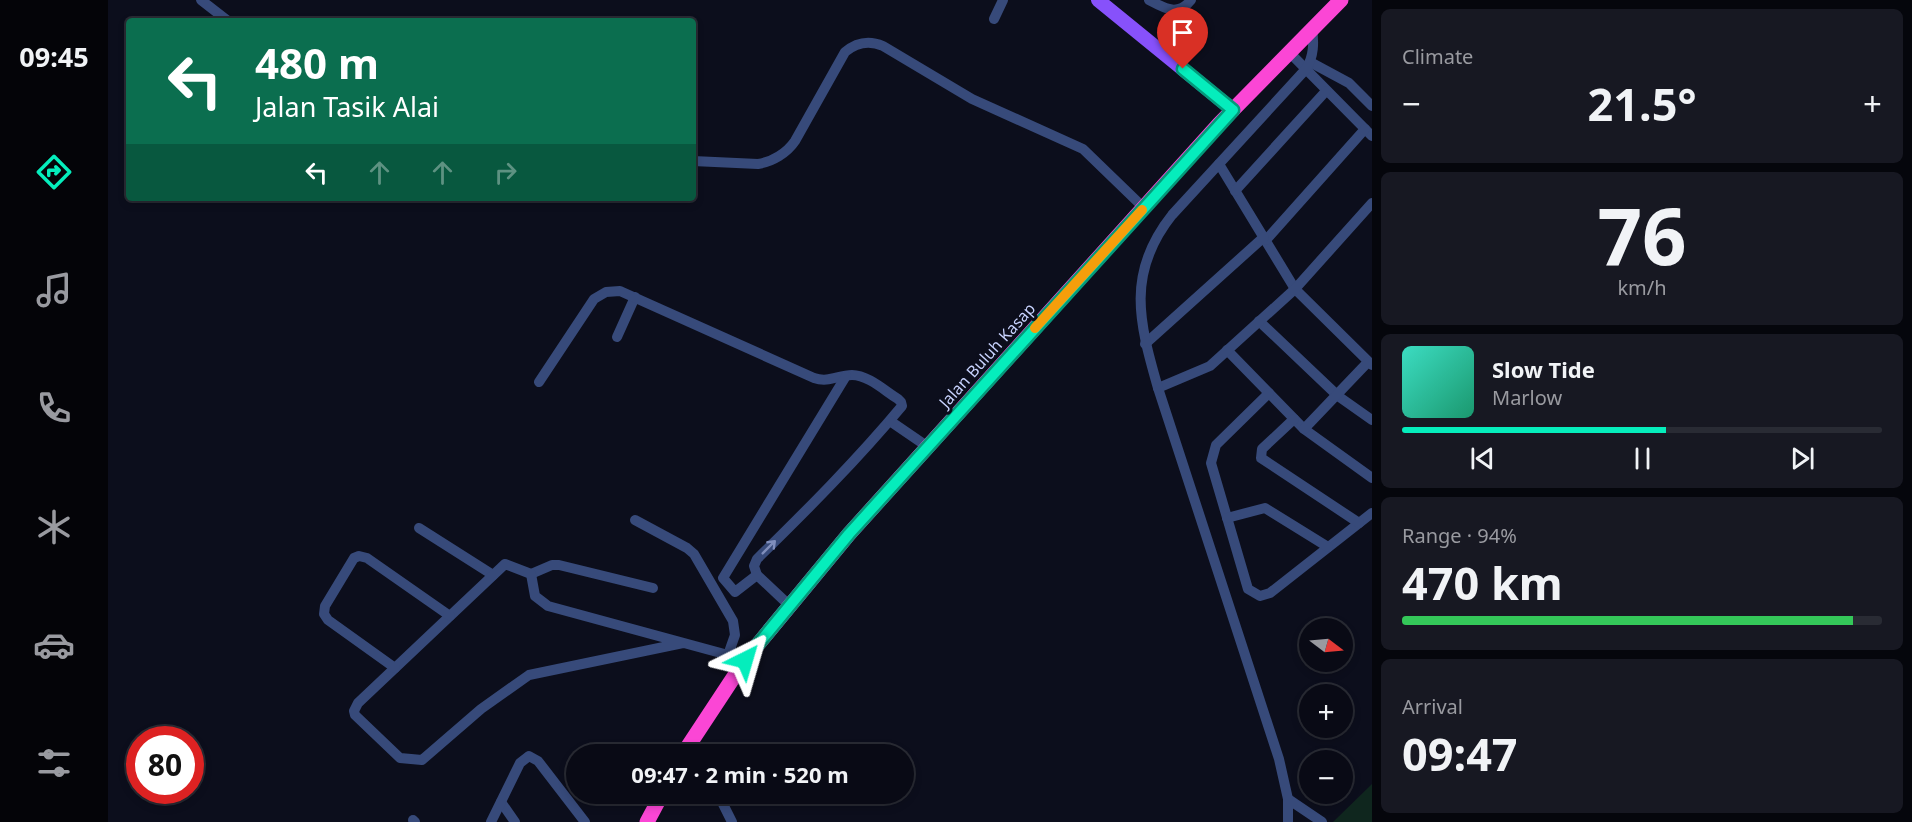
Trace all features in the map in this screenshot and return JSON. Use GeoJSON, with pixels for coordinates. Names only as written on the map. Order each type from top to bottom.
{"type":"FeatureCollection","features":[{"type":"Feature","properties":{"kind":"highway","name":"Jalan Buluh Kasap"},"geometry":{"type":"LineString","coordinates":[[690,744],[745,660],[849,534],[1233,110],[1341,0]]}},
{"type":"Feature","properties":{"kind":"highway"},"geometry":{"type":"LineString","coordinates":[[646,822],[656,804]]}},
{"type":"Feature","properties":{"kind":"main road"},"geometry":{"type":"LineString","coordinates":[[1098,0],[1233,110]]}},
{"type":"Feature","properties":{"kind":"street"},"geometry":{"type":"LineString","coordinates":[[201,0],[224,18]]}},
{"type":"Feature","properties":{"kind":"street"},"geometry":{"type":"LineString","coordinates":[[994,19],[1002,0]]}},
{"type":"Feature","properties":{"kind":"street"},"geometry":{"type":"LineString","coordinates":[[1149,0],[1173,11],[1181,9],[1191,0]]}},
{"type":"Feature","properties":{"kind":"street"},"geometry":{"type":"LineString","coordinates":[[1288,822],[1288,799],[1279,759],[1158,388],[1141,327],[1140,301],[1143,273],[1149,251],[1158,232],[1308,66],[1314,43],[1312,28]]}},
{"type":"Feature","properties":{"kind":"street"},"geometry":{"type":"LineString","coordinates":[[696,161],[758,164],[768,162],[786,151],[795,141],[845,51],[852,46],[867,42],[883,46],[972,99],[1083,149],[1144,208]]}},
{"type":"Feature","properties":{"kind":"street"},"geometry":{"type":"LineString","coordinates":[[1289,52],[1308,66],[1349,83],[1372,106]]}},
{"type":"Feature","properties":{"kind":"street"},"geometry":{"type":"LineString","coordinates":[[1145,344],[1265,239],[1369,133],[1326,91],[1308,66]]}},
{"type":"Feature","properties":{"kind":"street"},"geometry":{"type":"LineString","coordinates":[[1235,191],[1326,91]]}},
{"type":"Feature","properties":{"kind":"street"},"geometry":{"type":"LineString","coordinates":[[1219,164],[1295,289],[1370,363],[1304,429]]}},
{"type":"Feature","properties":{"kind":"street"},"geometry":{"type":"LineString","coordinates":[[1158,388],[1208,368],[1295,289],[1370,210]]}},
{"type":"Feature","properties":{"kind":"street"},"geometry":{"type":"LineString","coordinates":[[539,382],[594,299],[599,295],[620,291],[819,379],[833,380],[846,376],[862,378],[901,402],[902,406],[890,421],[824,493],[757,559],[754,566],[757,575],[790,606]]}},
{"type":"Feature","properties":{"kind":"street"},"geometry":{"type":"LineString","coordinates":[[617,338],[635,297]]}},
{"type":"Feature","properties":{"kind":"street"},"geometry":{"type":"LineString","coordinates":[[1259,321],[1338,396],[1372,420]]}},
{"type":"Feature","properties":{"kind":"street"},"geometry":{"type":"LineString","coordinates":[[1227,350],[1304,429],[1372,478]]}},
{"type":"Feature","properties":{"kind":"street"},"geometry":{"type":"LineString","coordinates":[[757,575],[735,592],[723,578],[846,376]]}},
{"type":"Feature","properties":{"kind":"street"},"geometry":{"type":"LineString","coordinates":[[1269,393],[1224,437],[1213,451],[1211,468],[1248,589],[1260,596],[1270,593],[1372,513]]}},
{"type":"Feature","properties":{"kind":"street"},"geometry":{"type":"LineString","coordinates":[[1294,419],[1262,449],[1261,458],[1359,524]]}},
{"type":"Feature","properties":{"kind":"street"},"geometry":{"type":"LineString","coordinates":[[890,421],[928,447]]}},
{"type":"Feature","properties":{"kind":"street"},"geometry":{"type":"LineString","coordinates":[[1227,518],[1265,508],[1328,547]]}},
{"type":"Feature","properties":{"kind":"street"},"geometry":{"type":"LineString","coordinates":[[635,520],[694,554],[734,621],[735,635],[728,655]]}},
{"type":"Feature","properties":{"kind":"street"},"geometry":{"type":"LineString","coordinates":[[419,528],[493,575]]}},
{"type":"Feature","properties":{"kind":"street"},"geometry":{"type":"LineString","coordinates":[[395,668],[328,620],[324,614],[325,606],[354,558],[358,556],[367,558],[450,616]]}},
{"type":"Feature","properties":{"kind":"street"},"geometry":{"type":"LineString","coordinates":[[653,588],[559,565],[548,566],[531,574],[505,564],[358,703],[354,711],[355,715],[400,758],[419,760],[427,757],[481,709],[529,675],[683,643]]}},
{"type":"Feature","properties":{"kind":"street"},"geometry":{"type":"LineString","coordinates":[[531,574],[532,591],[543,604],[745,660]]}},
{"type":"Feature","properties":{"kind":"street"},"geometry":{"type":"LineString","coordinates":[[491,822],[520,763],[529,756],[534,758],[585,822]]}},
{"type":"Feature","properties":{"kind":"street"},"geometry":{"type":"LineString","coordinates":[[1288,799],[1322,822]]}},
{"type":"Feature","properties":{"kind":"street"},"geometry":{"type":"LineString","coordinates":[[501,802],[515,822]]}},
{"type":"Feature","properties":{"kind":"street"},"geometry":{"type":"LineString","coordinates":[[723,804],[732,822]]}},
{"type":"Feature","properties":{"kind":"green space"},"geometry":{"type":"Polygon","coordinates":[[[1372,784],[1372,822],[1333,822],[1353,804],[1372,784]]]}},
{"type":"Feature","properties":{"kind":"slow traffic"},"geometry":{"type":"LineString","coordinates":[[1035,328],[1142,210]]}},
{"type":"Feature","properties":{"kind":"route"},"geometry":{"type":"LineString","coordinates":[[745,660],[849,534],[1233,110],[1183,69]]}}]}
